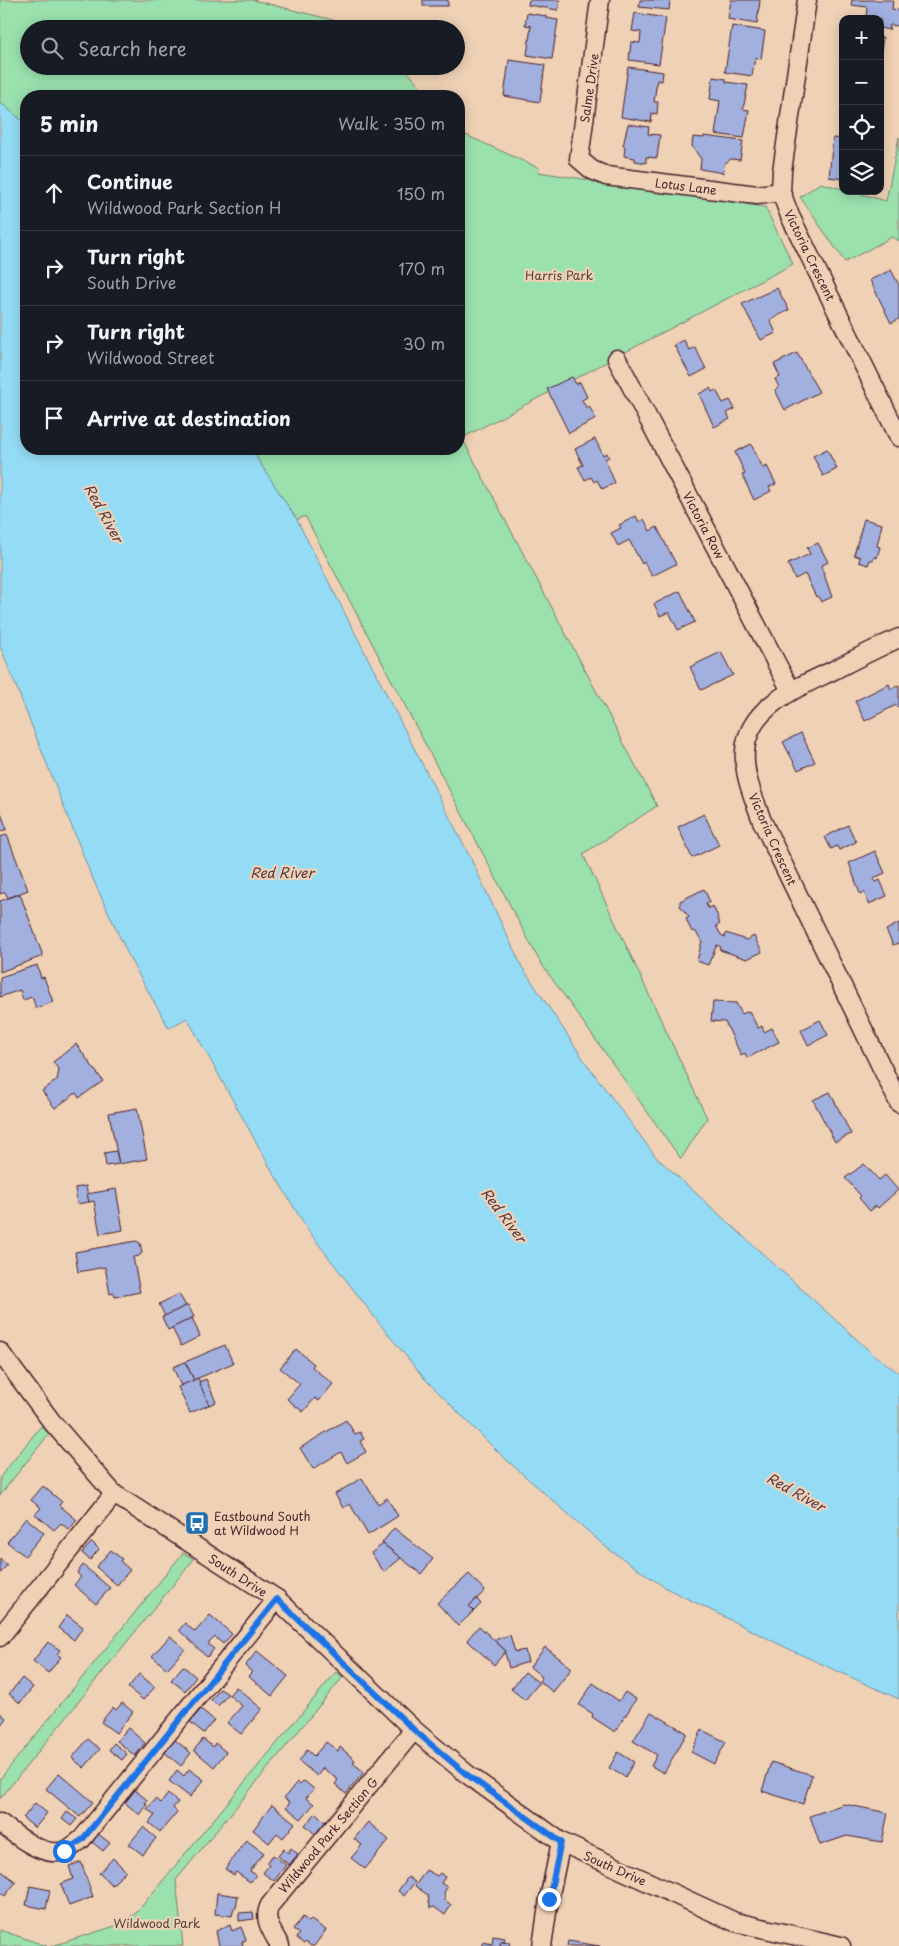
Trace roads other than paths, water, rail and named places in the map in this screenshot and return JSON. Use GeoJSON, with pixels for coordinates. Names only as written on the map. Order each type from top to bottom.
{"type":"FeatureCollection","features":[{"type":"Feature","properties":{"kind":"street","name":"Salme Drive"},"geometry":{"type":"LineString","coordinates":[[592,170],[579,159],[600,0]]}},
{"type":"Feature","properties":{"kind":"street","name":"Victoria Crescent"},"geometry":{"type":"LineString","coordinates":[[807,0],[782,171],[781,192],[790,216],[899,437]]}},
{"type":"Feature","properties":{"kind":"street","name":"Lotus Lane"},"geometry":{"type":"LineString","coordinates":[[592,170],[606,176],[757,194],[781,192]]}},
{"type":"Feature","properties":{"kind":"street","name":"Victoria Row"},"geometry":{"type":"LineString","coordinates":[[617,359],[790,691]]}},
{"type":"Feature","properties":{"kind":"street","name":"Victoria Crescent"},"geometry":{"type":"LineString","coordinates":[[899,638],[790,691],[756,720],[748,733],[745,750],[745,768],[750,789],[762,821],[899,1103]]}},
{"type":"Feature","properties":{"kind":"street","name":"South Drive"},"geometry":{"type":"LineString","coordinates":[[0,1352],[52,1422],[114,1494],[277,1599],[414,1730],[466,1774],[561,1842],[735,1922],[841,1946]]}},
{"type":"Feature","properties":{"kind":"street"},"geometry":{"type":"LineString","coordinates":[[0,1636],[114,1494]]}},
{"type":"Feature","properties":{"kind":"street"},"geometry":{"type":"LineString","coordinates":[[0,1823],[20,1838],[43,1850],[64,1851],[82,1840],[277,1599]]}},
{"type":"Feature","properties":{"kind":"street","name":"Wildwood Park Section G"},"geometry":{"type":"LineString","coordinates":[[280,1946],[268,1921],[266,1912],[270,1905],[414,1730]]}},
{"type":"Feature","properties":{"kind":"street"},"geometry":{"type":"LineString","coordinates":[[542,1946],[549,1899],[561,1842]]}},
{"type":"Feature","properties":{"kind":"water","name":"Red River"},"geometry":{"type":"Polygon","coordinates":[[[0,102],[20,119],[20,455],[255,455],[297,520],[470,857],[522,967],[586,1063],[656,1157],[874,1355],[899,1373],[899,1699],[795,1652],[666,1588],[607,1548],[501,1455],[424,1378],[307,1229],[271,1169],[187,1018],[169,1028],[131,961],[91,875],[0,646],[0,102]]]}},
{"type":"Feature","properties":{"kind":"place","name":"Eastbound South at Wildwood H"},"geometry":{"type":"Point","coordinates":[197,1523]}},
{"type":"Feature","properties":{"kind":"park label","name":"Harris Park"},"geometry":{"type":"Point","coordinates":[559,275]}},
{"type":"Feature","properties":{"kind":"park label","name":"Wildwood Park"},"geometry":{"type":"Point","coordinates":[157,1923]}}]}
